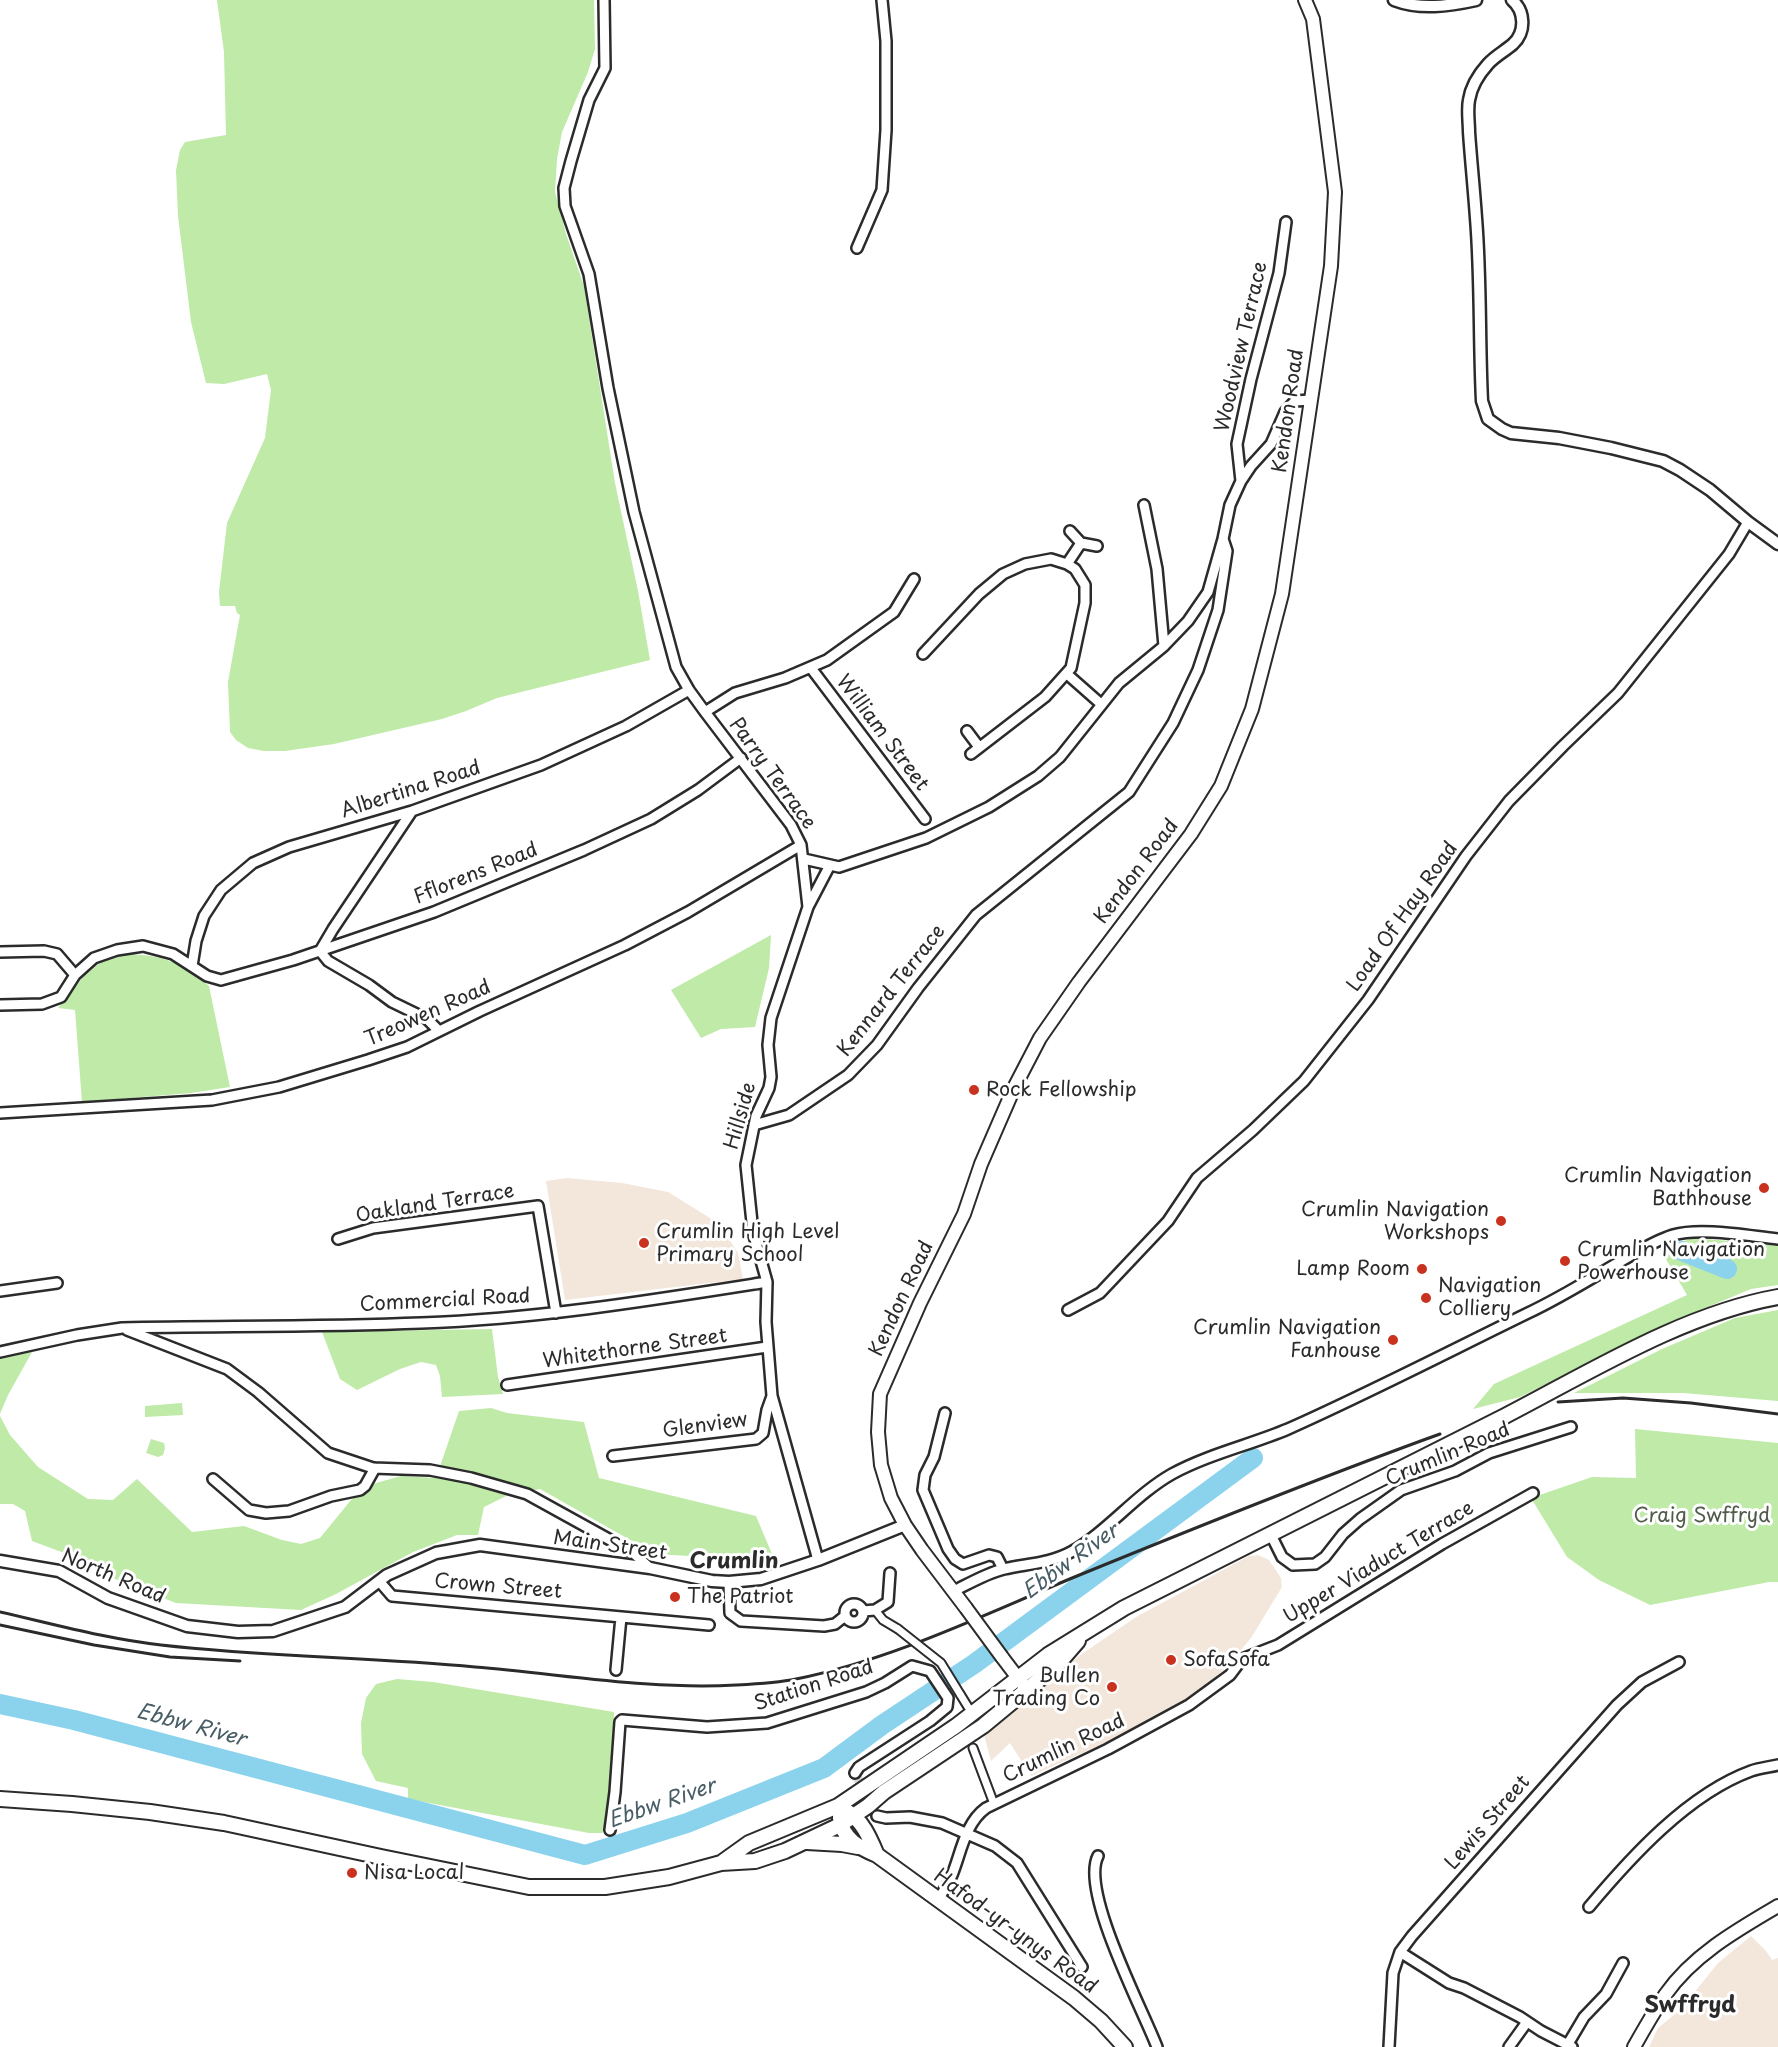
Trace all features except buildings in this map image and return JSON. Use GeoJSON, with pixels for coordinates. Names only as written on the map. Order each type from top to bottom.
{"type":"FeatureCollection","features":[{"type":"Feature","properties":{"kind":"main road","name":"Kendon Road"},"geometry":{"type":"LineString","coordinates":[[1023,1684],[905,1525],[891,1498],[881,1465],[878,1432],[880,1394],[964,1214],[981,1164],[1014,1088],[1040,1038],[1079,982],[1191,834],[1221,786],[1252,710],[1282,594],[1331,266],[1335,192],[1313,19],[1305,0]]}},
{"type":"Feature","properties":{"kind":"main road"},"geometry":{"type":"LineString","coordinates":[[0,1799],[117,1809],[224,1823],[392,1860],[536,1887],[605,1887],[669,1877],[721,1863],[755,1861],[804,1842],[855,1816],[884,1792],[983,1726],[1048,1655],[1151,1594],[1505,1416],[1621,1354],[1704,1318],[1760,1301],[1778,1298]]}},
{"type":"Feature","properties":{"kind":"main road"},"geometry":{"type":"LineString","coordinates":[[721,1863],[749,1843],[838,1806],[1023,1684]]}},
{"type":"Feature","properties":{"kind":"main road"},"geometry":{"type":"LineString","coordinates":[[838,1806],[840,1825]]}},
{"type":"Feature","properties":{"kind":"main road","name":"Hafod-yr-ynys Road"},"geometry":{"type":"LineString","coordinates":[[838,1806],[855,1816],[877,1855]]}},
{"type":"Feature","properties":{"kind":"main road","name":"Hafod-yr-ynys Road"},"geometry":{"type":"LineString","coordinates":[[840,1825],[848,1838],[858,1847],[877,1855],[1083,2004],[1110,2029],[1125,2047]]}},
{"type":"Feature","properties":{"kind":"main road"},"geometry":{"type":"LineString","coordinates":[[804,1842],[858,1847]]}},
{"type":"Feature","properties":{"kind":"main road"},"geometry":{"type":"LineString","coordinates":[[1634,2047],[1666,1994],[1696,1961],[1724,1938],[1778,1906]]}},
{"type":"Feature","properties":{"kind":"street","name":"Parry Terrace"},"geometry":{"type":"LineString","coordinates":[[604,0],[605,68],[589,100],[571,162],[564,188],[565,206],[589,274],[608,388],[634,512],[676,667],[705,712],[791,825],[801,845],[804,860]]}},
{"type":"Feature","properties":{"kind":"street"},"geometry":{"type":"LineString","coordinates":[[857,248],[882,190],[886,130],[886,52],[882,0]]}},
{"type":"Feature","properties":{"kind":"street"},"geometry":{"type":"LineString","coordinates":[[1394,0],[1405,4],[1427,6],[1452,5],[1476,0]]}},
{"type":"Feature","properties":{"kind":"street"},"geometry":{"type":"LineString","coordinates":[[1512,0],[1522,13],[1522,25],[1518,38],[1488,64],[1478,76],[1469,102],[1470,149],[1477,222],[1482,401],[1488,419],[1511,433],[1559,438],[1663,461],[1710,490],[1778,544]]}},
{"type":"Feature","properties":{"kind":"street","name":"Woodview Terrace"},"geometry":{"type":"LineString","coordinates":[[1241,481],[1238,444],[1251,379],[1279,273],[1286,222]]}},
{"type":"Feature","properties":{"kind":"street"},"geometry":{"type":"LineString","coordinates":[[804,860],[840,867],[926,838],[989,807],[1038,776],[1060,757],[1119,683],[1164,646],[1188,621],[1208,592],[1230,505],[1241,481],[1271,444],[1285,412],[1295,401],[1311,400]]}},
{"type":"Feature","properties":{"kind":"street"},"geometry":{"type":"LineString","coordinates":[[1144,505],[1157,569],[1164,646]]}},
{"type":"Feature","properties":{"kind":"street","name":"Load Of Hay Road"},"geometry":{"type":"LineString","coordinates":[[1068,1310],[1100,1293],[1168,1221],[1197,1178],[1304,1082],[1368,1000],[1466,856],[1509,801],[1618,693],[1729,554],[1748,522]]}},
{"type":"Feature","properties":{"kind":"street"},"geometry":{"type":"LineString","coordinates":[[1070,531],[1081,543],[1097,546]]}},
{"type":"Feature","properties":{"kind":"street","name":"Kennard Terrace"},"geometry":{"type":"LineString","coordinates":[[754,1125],[789,1115],[848,1075],[877,1045],[918,988],[976,915],[1129,792],[1173,723],[1198,670],[1218,610],[1227,551],[1223,539]]}},
{"type":"Feature","properties":{"kind":"street"},"geometry":{"type":"LineString","coordinates":[[1067,564],[1081,543]]}},
{"type":"Feature","properties":{"kind":"street"},"geometry":{"type":"LineString","coordinates":[[923,654],[979,594],[1003,574],[1025,564],[1051,559],[1067,564],[1075,569],[1085,585],[1085,603],[1071,668],[1067,674],[1045,697],[970,754]]}},
{"type":"Feature","properties":{"kind":"street"},"geometry":{"type":"LineString","coordinates":[[705,712],[735,693],[811,668],[827,660],[894,612],[914,579]]}},
{"type":"Feature","properties":{"kind":"street","name":"William Street"},"geometry":{"type":"LineString","coordinates":[[811,668],[925,819]]}},
{"type":"Feature","properties":{"kind":"street"},"geometry":{"type":"LineString","coordinates":[[1067,674],[1101,704]]}},
{"type":"Feature","properties":{"kind":"street","name":"Albertina Road"},"geometry":{"type":"LineString","coordinates":[[192,966],[196,941],[204,916],[222,890],[253,863],[289,847],[412,811],[541,765],[626,726],[689,690]]}},
{"type":"Feature","properties":{"kind":"street"},"geometry":{"type":"LineString","coordinates":[[967,731],[979,747]]}},
{"type":"Feature","properties":{"kind":"street","name":"Fflorens Road"},"geometry":{"type":"LineString","coordinates":[[192,966],[207,976],[221,980],[320,951],[434,912],[584,850],[651,819],[698,790],[741,758]]}},
{"type":"Feature","properties":{"kind":"street"},"geometry":{"type":"LineString","coordinates":[[412,811],[320,951],[328,961],[369,985],[392,1002],[427,1019],[440,1031]]}},
{"type":"Feature","properties":{"kind":"street","name":"Treowen Road"},"geometry":{"type":"LineString","coordinates":[[0,1113],[212,1100],[279,1087],[407,1047],[625,945],[698,906],[801,845]]}},
{"type":"Feature","properties":{"kind":"street","name":"Hillside"},"geometry":{"type":"LineString","coordinates":[[804,860],[808,907],[771,1018],[768,1045],[771,1077],[754,1125],[746,1165],[753,1232],[767,1282],[767,1347],[772,1396],[818,1560]]}},
{"type":"Feature","properties":{"kind":"street"},"geometry":{"type":"LineString","coordinates":[[808,907],[830,865]]}},
{"type":"Feature","properties":{"kind":"street"},"geometry":{"type":"LineString","coordinates":[[0,1005],[42,1004],[61,997],[75,975],[94,958],[117,950],[143,946],[173,954],[192,966]]}},
{"type":"Feature","properties":{"kind":"street"},"geometry":{"type":"LineString","coordinates":[[0,952],[44,951],[57,954],[75,975]]}},
{"type":"Feature","properties":{"kind":"street","name":"Oakland Terrace"},"geometry":{"type":"LineString","coordinates":[[338,1239],[373,1228],[538,1206],[556,1313]]}},
{"type":"Feature","properties":{"kind":"street"},"geometry":{"type":"LineString","coordinates":[[954,1592],[970,1582],[1003,1569],[1031,1565],[1068,1554],[1096,1536],[1154,1485],[1174,1473],[1196,1462],[1286,1430],[1348,1401],[1569,1292],[1671,1235],[1688,1231],[1778,1239]]}},
{"type":"Feature","properties":{"kind":"street","name":"Commercial Road"},"geometry":{"type":"LineString","coordinates":[[0,1352],[77,1335],[122,1328],[421,1323],[556,1313],[767,1282]]}},
{"type":"Feature","properties":{"kind":"street"},"geometry":{"type":"LineString","coordinates":[[0,1291],[57,1283]]}},
{"type":"Feature","properties":{"kind":"street"},"geometry":{"type":"LineString","coordinates":[[122,1328],[227,1369],[258,1392],[328,1453],[375,1468],[430,1470],[471,1478],[527,1494],[632,1551],[650,1568]]}},
{"type":"Feature","properties":{"kind":"street","name":"Whitethorne Street"},"geometry":{"type":"LineString","coordinates":[[507,1385],[767,1347]]}},
{"type":"Feature","properties":{"kind":"street","name":"Glenview"},"geometry":{"type":"LineString","coordinates":[[613,1456],[756,1439],[763,1433],[766,1410],[772,1396]]}},
{"type":"Feature","properties":{"kind":"street"},"geometry":{"type":"LineString","coordinates":[[945,1413],[934,1457],[924,1475],[923,1490],[948,1549],[955,1559],[963,1564],[989,1555],[997,1557],[1003,1569]]}},
{"type":"Feature","properties":{"kind":"street","name":"Crumlin Road"},"geometry":{"type":"LineString","coordinates":[[1270,1533],[1282,1557],[1293,1565],[1315,1564],[1325,1557],[1343,1534],[1360,1519],[1401,1490],[1455,1471],[1489,1453],[1571,1427]]}},
{"type":"Feature","properties":{"kind":"street"},"geometry":{"type":"LineString","coordinates":[[213,1479],[249,1510],[266,1513],[289,1511],[331,1496],[360,1490],[371,1478],[375,1468]]}},
{"type":"Feature","properties":{"kind":"street","name":"Upper Viaduct Terrace"},"geometry":{"type":"LineString","coordinates":[[1242,1659],[1278,1645],[1442,1544],[1533,1493]]}},
{"type":"Feature","properties":{"kind":"street","name":"Main Street"},"geometry":{"type":"LineString","coordinates":[[379,1581],[387,1575],[436,1553],[480,1545],[650,1568],[712,1581],[761,1579],[818,1560],[905,1525]]}},
{"type":"Feature","properties":{"kind":"street","name":"North Road"},"geometry":{"type":"LineString","coordinates":[[0,1561],[59,1571],[108,1598],[187,1626],[238,1632],[273,1631],[345,1607],[379,1581]]}},
{"type":"Feature","properties":{"kind":"street"},"geometry":{"type":"LineString","coordinates":[[729,1582],[730,1613],[741,1622],[824,1626],[835,1624],[845,1616],[846,1609],[850,1605],[857,1605],[863,1611],[874,1610],[888,1602],[890,1573]]}},
{"type":"Feature","properties":{"kind":"street","name":"Crown Street"},"geometry":{"type":"LineString","coordinates":[[379,1581],[392,1596],[709,1624]]}},
{"type":"Feature","properties":{"kind":"street"},"geometry":{"type":"LineString","coordinates":[[874,1610],[883,1620],[941,1663],[968,1707]]}},
{"type":"Feature","properties":{"kind":"street"},"geometry":{"type":"LineString","coordinates":[[616,1671],[621,1617]]}},
{"type":"Feature","properties":{"kind":"street","name":"Crumlin Road"},"geometry":{"type":"LineString","coordinates":[[938,1900],[951,1879],[967,1833],[982,1811],[1108,1749],[1189,1705],[1230,1675],[1242,1659]]}},
{"type":"Feature","properties":{"kind":"street","name":"Lewis Street"},"geometry":{"type":"LineString","coordinates":[[1389,2047],[1393,1973],[1401,1952],[1412,1936],[1617,1705],[1642,1682],[1679,1662]]}},
{"type":"Feature","properties":{"kind":"street","name":"Station Road"},"geometry":{"type":"LineString","coordinates":[[610,1830],[622,1720],[707,1726],[758,1725],[866,1692],[885,1683],[908,1667],[927,1668],[947,1696],[948,1704],[939,1715],[859,1767],[855,1773]]}},
{"type":"Feature","properties":{"kind":"street"},"geometry":{"type":"LineString","coordinates":[[973,1748],[994,1804]]}},
{"type":"Feature","properties":{"kind":"street"},"geometry":{"type":"LineString","coordinates":[[1589,1907],[1627,1862],[1709,1792],[1751,1771],[1778,1765]]}},
{"type":"Feature","properties":{"kind":"street"},"geometry":{"type":"LineString","coordinates":[[877,1816],[910,1817],[952,1826],[995,1846],[1017,1863],[1082,1967]]}},
{"type":"Feature","properties":{"kind":"street"},"geometry":{"type":"LineString","coordinates":[[1098,1856],[1094,1875],[1106,1925],[1157,2047]]}},
{"type":"Feature","properties":{"kind":"street"},"geometry":{"type":"LineString","coordinates":[[1401,1952],[1449,1983],[1464,1988],[1570,2046],[1584,2017],[1606,1994],[1623,1963]]}},
{"type":"Feature","properties":{"kind":"street"},"geometry":{"type":"LineString","coordinates":[[1509,2047],[1527,2022]]}},
{"type":"Feature","properties":{"kind":"shaded area","name":"Crumlin High Level Primary School"},"geometry":{"type":"Polygon","coordinates":[[[567,1178],[622,1183],[668,1192],[710,1218],[726,1234],[738,1253],[743,1279],[565,1300],[546,1181],[567,1178]]]}},
{"type":"Feature","properties":{"kind":"shaded area"},"geometry":{"type":"Polygon","coordinates":[[[1258,1555],[1269,1560],[1281,1578],[1282,1587],[1251,1638],[1226,1668],[1201,1689],[1156,1718],[1031,1776],[1010,1743],[991,1761],[984,1735],[1079,1656],[1136,1617],[1249,1556],[1258,1555]]]}},
{"type":"Feature","properties":{"kind":"shaded area"},"geometry":{"type":"Polygon","coordinates":[[[1751,1936],[1772,1960],[1778,1958],[1778,2047],[1649,2047],[1658,2028],[1681,2009],[1718,1963],[1751,1936]]]}},
{"type":"Feature","properties":{"kind":"green space"},"geometry":{"type":"Polygon","coordinates":[[[217,0],[594,0],[595,49],[588,72],[562,132],[557,159],[555,192],[566,234],[584,286],[615,483],[650,660],[497,698],[442,719],[334,744],[285,751],[264,751],[248,748],[236,740],[230,732],[228,682],[240,615],[235,606],[220,606],[219,592],[227,523],[265,438],[271,390],[267,374],[224,384],[206,383],[191,322],[178,216],[176,170],[180,150],[185,142],[226,135],[224,52],[217,0]]]}},
{"type":"Feature","properties":{"kind":"green space"},"geometry":{"type":"Polygon","coordinates":[[[771,935],[769,968],[755,1027],[721,1029],[701,1038],[671,990],[771,935]]]}},
{"type":"Feature","properties":{"kind":"green space"},"geometry":{"type":"Polygon","coordinates":[[[126,954],[151,956],[171,961],[209,986],[230,1087],[191,1093],[82,1102],[75,1010],[58,1008],[83,977],[101,962],[126,954]]]}},
{"type":"Feature","properties":{"kind":"green space"},"geometry":{"type":"Polygon","coordinates":[[[1693,1238],[1778,1245],[1778,1285],[1751,1289],[1667,1324],[1520,1397],[1473,1409],[1494,1384],[1687,1295],[1660,1249],[1693,1238]]]}},
{"type":"Feature","properties":{"kind":"green space"},"geometry":{"type":"Polygon","coordinates":[[[1778,1310],[1778,1401],[1683,1393],[1574,1393],[1662,1349],[1735,1318],[1778,1310]]]}},
{"type":"Feature","properties":{"kind":"green space"},"geometry":{"type":"Polygon","coordinates":[[[492,1329],[498,1377],[503,1394],[442,1397],[440,1376],[436,1365],[421,1362],[400,1369],[357,1390],[340,1379],[322,1332],[492,1329]]]}},
{"type":"Feature","properties":{"kind":"green space"},"geometry":{"type":"Polygon","coordinates":[[[32,1352],[8,1395],[0,1414],[0,1358],[32,1352]]]}},
{"type":"Feature","properties":{"kind":"green space"},"geometry":{"type":"Polygon","coordinates":[[[182,1403],[183,1415],[145,1417],[145,1406],[182,1403]]]}},
{"type":"Feature","properties":{"kind":"green space"},"geometry":{"type":"Polygon","coordinates":[[[491,1408],[507,1413],[584,1422],[599,1478],[756,1516],[775,1561],[655,1554],[540,1489],[508,1495],[484,1507],[478,1535],[457,1535],[413,1552],[336,1594],[301,1610],[176,1603],[115,1579],[67,1554],[32,1541],[25,1511],[13,1504],[0,1504],[0,1416],[10,1435],[38,1467],[88,1499],[113,1500],[137,1479],[192,1532],[244,1526],[282,1540],[301,1544],[320,1538],[351,1500],[376,1483],[401,1476],[436,1478],[459,1411],[491,1408]]]}},
{"type":"Feature","properties":{"kind":"green space","name":"Craig Swffryd"},"geometry":{"type":"Polygon","coordinates":[[[1635,1429],[1778,1443],[1778,1582],[1650,1605],[1599,1580],[1567,1557],[1531,1498],[1592,1477],[1636,1478],[1635,1429]]]}},
{"type":"Feature","properties":{"kind":"green space"},"geometry":{"type":"Polygon","coordinates":[[[151,1439],[164,1443],[163,1455],[158,1457],[146,1453],[151,1439]]]}},
{"type":"Feature","properties":{"kind":"green space"},"geometry":{"type":"Polygon","coordinates":[[[397,1679],[433,1682],[614,1712],[612,1819],[602,1833],[589,1833],[408,1799],[408,1788],[376,1781],[362,1754],[361,1723],[366,1698],[376,1684],[397,1679]]]}},
{"type":"Feature","properties":{"kind":"waterway","name":"Ebbw River"},"geometry":{"type":"LineString","coordinates":[[1682,1251],[1727,1269]]}},
{"type":"Feature","properties":{"kind":"waterway","name":"Ebbw River"},"geometry":{"type":"LineString","coordinates":[[0,1704],[74,1720],[585,1855],[687,1823],[824,1768],[882,1725],[974,1664],[1253,1458]]}},
{"type":"Feature","properties":{"kind":"tunnel"},"geometry":{"type":"LineString","coordinates":[[855,1773],[877,1816]]}},
{"type":"Feature","properties":{"kind":"railway"},"geometry":{"type":"LineString","coordinates":[[1558,1402],[1623,1398],[1691,1403],[1778,1414]]}},
{"type":"Feature","properties":{"kind":"railway"},"geometry":{"type":"LineString","coordinates":[[0,1612],[121,1639],[200,1649],[436,1664],[638,1683],[703,1686],[759,1684],[796,1679],[904,1648],[1212,1521],[1440,1434]]}},
{"type":"Feature","properties":{"kind":"railway"},"geometry":{"type":"LineString","coordinates":[[0,1625],[94,1645],[170,1657],[240,1661]]}},
{"type":"Feature","properties":{"kind":"place","name":"Rock Fellowship"},"geometry":{"type":"Point","coordinates":[974,1090]}},
{"type":"Feature","properties":{"kind":"place","name":"Crumlin Navigation Bathhouse"},"geometry":{"type":"Point","coordinates":[1764,1188]}},
{"type":"Feature","properties":{"kind":"place","name":"Crumlin Navigation Workshops"},"geometry":{"type":"Point","coordinates":[1501,1221]}},
{"type":"Feature","properties":{"kind":"place","name":"Crumlin High Level Primary School"},"geometry":{"type":"Point","coordinates":[644,1243]}},
{"type":"Feature","properties":{"kind":"place","name":"Crumlin Navigation Powerhouse"},"geometry":{"type":"Point","coordinates":[1565,1261]}},
{"type":"Feature","properties":{"kind":"place","name":"Lamp Room"},"geometry":{"type":"Point","coordinates":[1422,1269]}},
{"type":"Feature","properties":{"kind":"place","name":"Navigation Colliery"},"geometry":{"type":"Point","coordinates":[1426,1298]}},
{"type":"Feature","properties":{"kind":"place","name":"Crumlin Navigation Fanhouse"},"geometry":{"type":"Point","coordinates":[1393,1340]}},
{"type":"Feature","properties":{"kind":"place","name":"The Patriot"},"geometry":{"type":"Point","coordinates":[675,1597]}},
{"type":"Feature","properties":{"kind":"place","name":"SofaSofa"},"geometry":{"type":"Point","coordinates":[1171,1660]}},
{"type":"Feature","properties":{"kind":"place","name":"Bullen Trading Co"},"geometry":{"type":"Point","coordinates":[1112,1687]}},
{"type":"Feature","properties":{"kind":"place","name":"Nisa Local"},"geometry":{"type":"Point","coordinates":[352,1873]}},
{"type":"Feature","properties":{"kind":"district","name":"Crumlin"},"geometry":{"type":"Point","coordinates":[734,1562]}},
{"type":"Feature","properties":{"kind":"district","name":"Swffryd"},"geometry":{"type":"Point","coordinates":[1690,2006]}}]}
